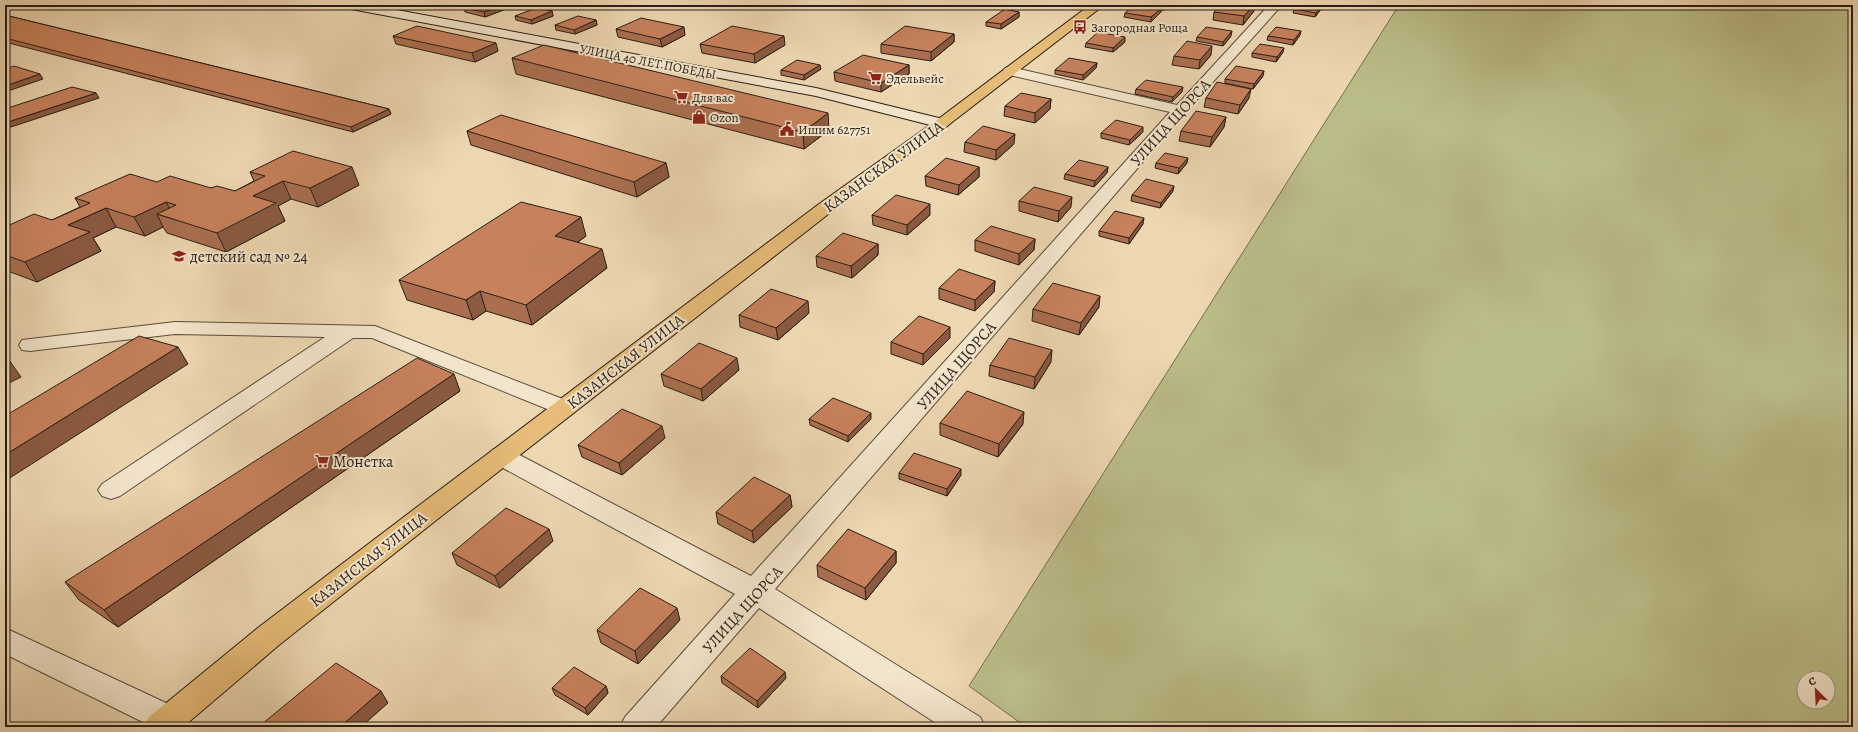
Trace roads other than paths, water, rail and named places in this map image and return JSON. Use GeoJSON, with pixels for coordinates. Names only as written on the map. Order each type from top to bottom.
{"type":"FeatureCollection","features":[{"type":"Feature","properties":{"kind":"main road","name":"КАЗАНСКАЯ УЛИЦА"},"geometry":{"type":"LineString","coordinates":[[164,723],[269,636],[501,456],[825,208],[942,123],[1098,5]]}},
{"type":"Feature","properties":{"kind":"street","name":"УЛИЦА 40 ЛЕТ ПОБЕДЫ"},"geometry":{"type":"LineString","coordinates":[[351,5],[816,92],[942,123]]}},
{"type":"Feature","properties":{"kind":"street","name":"УЛИЦА ЩОРСА"},"geometry":{"type":"LineString","coordinates":[[636,727],[1180,110],[1276,5]]}},
{"type":"Feature","properties":{"kind":"street"},"geometry":{"type":"LineString","coordinates":[[1010,71],[1180,110]]}},
{"type":"Feature","properties":{"kind":"street"},"geometry":{"type":"LineString","coordinates":[[30,345],[175,328],[375,332],[565,408]]}},
{"type":"Feature","properties":{"kind":"street"},"geometry":{"type":"LineString","coordinates":[[111,490],[349,331]]}},
{"type":"Feature","properties":{"kind":"street"},"geometry":{"type":"LineString","coordinates":[[501,456],[756,592],[969,727]]}},
{"type":"Feature","properties":{"kind":"street"},"geometry":{"type":"LineString","coordinates":[[5,640],[164,723]]}},
{"type":"Feature","properties":{"kind":"place","name":"Загородная Роща"},"geometry":{"type":"Point","coordinates":[1080,27]}},
{"type":"Feature","properties":{"kind":"place","name":"Эдельвейс"},"geometry":{"type":"Point","coordinates":[875,78]}},
{"type":"Feature","properties":{"kind":"place","name":"Для вас"},"geometry":{"type":"Point","coordinates":[681,97]}},
{"type":"Feature","properties":{"kind":"place","name":"Ozon"},"geometry":{"type":"Point","coordinates":[699,117]}},
{"type":"Feature","properties":{"kind":"place","name":"Ишим 627751"},"geometry":{"type":"Point","coordinates":[787,129]}},
{"type":"Feature","properties":{"kind":"place","name":"детский сад № 24"},"geometry":{"type":"Point","coordinates":[179,256]}},
{"type":"Feature","properties":{"kind":"place","name":"Монетка"},"geometry":{"type":"Point","coordinates":[322,461]}}]}
